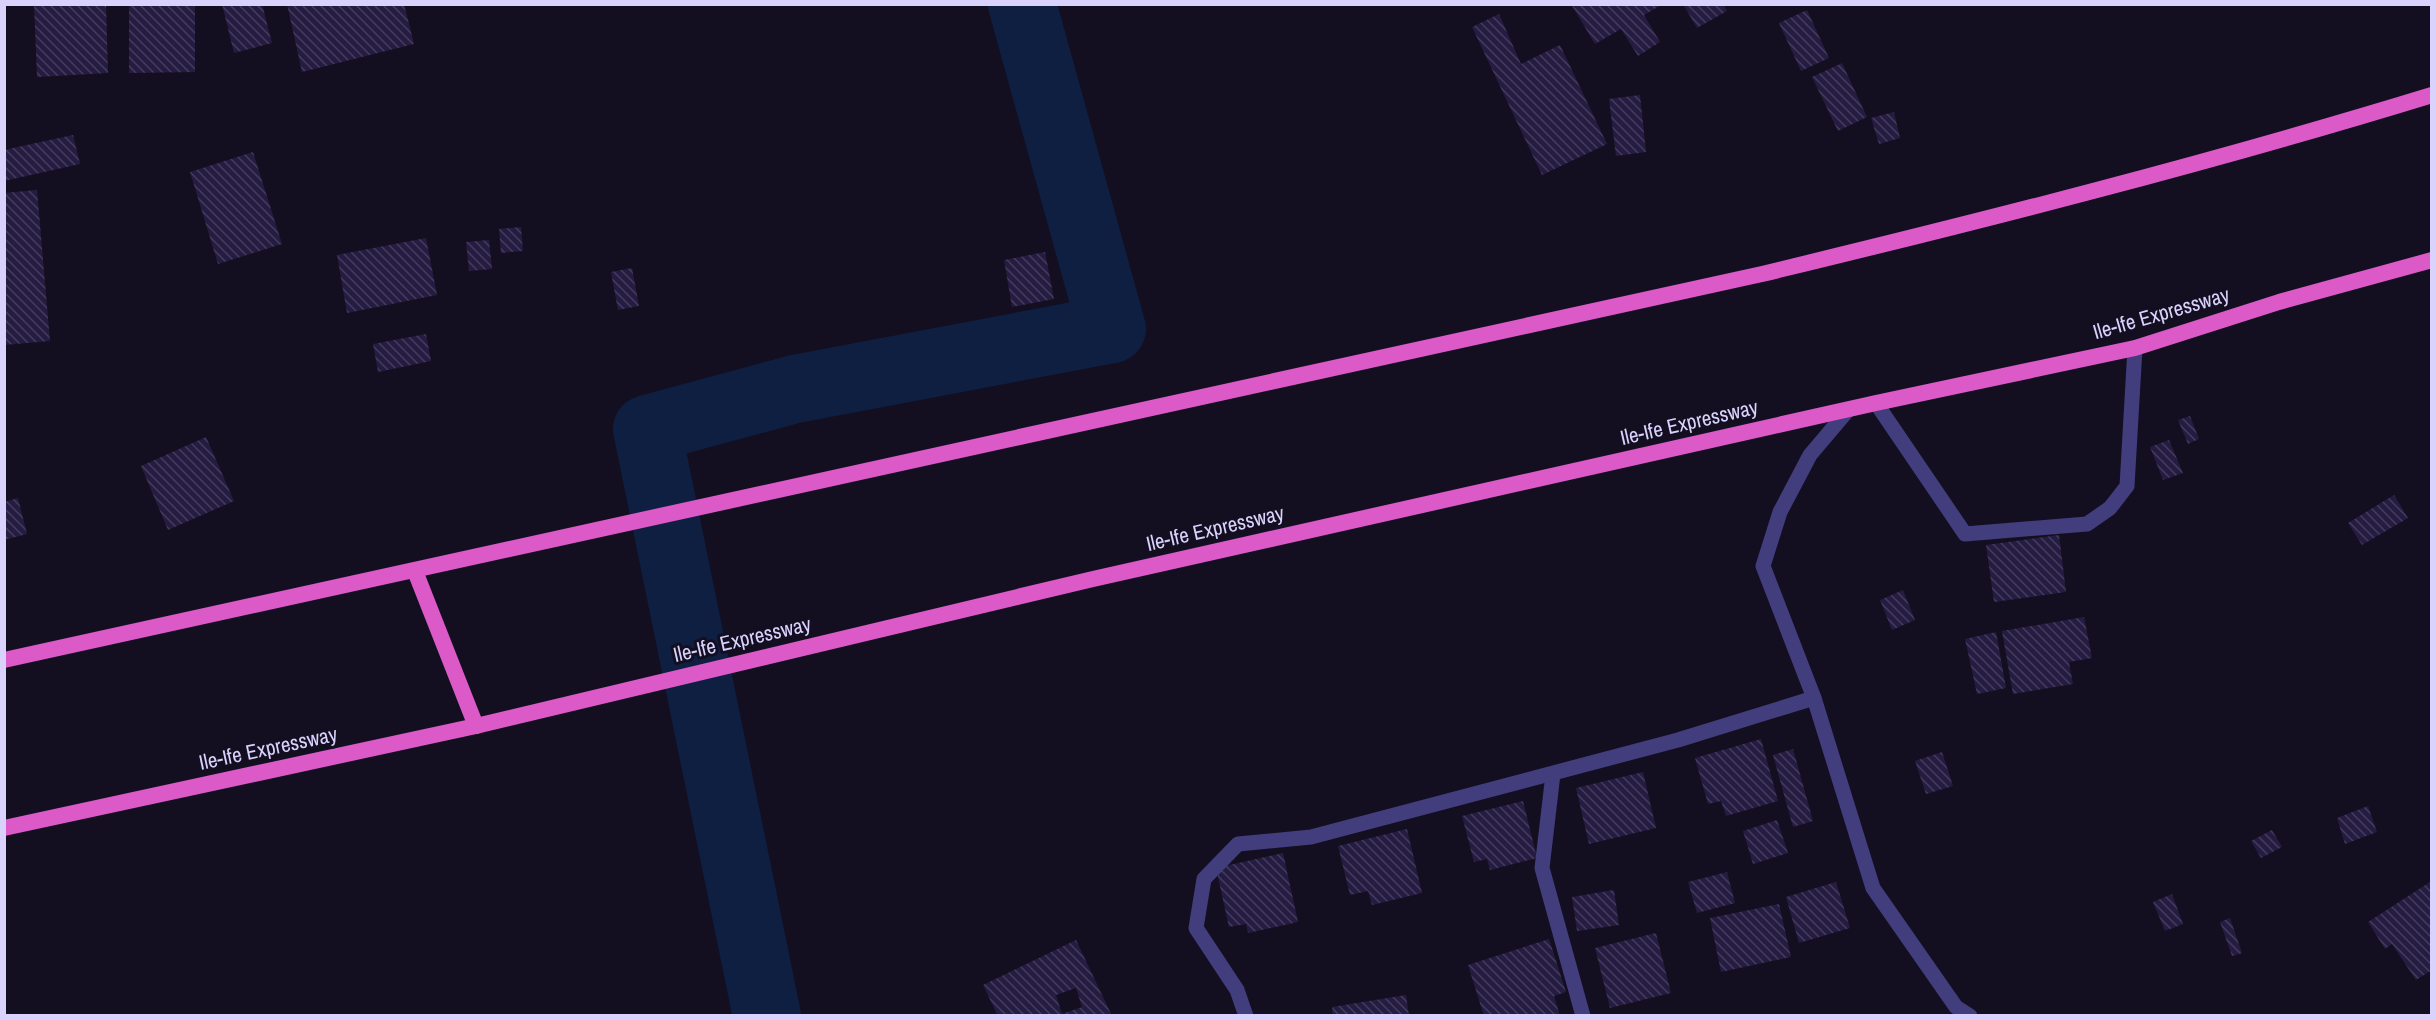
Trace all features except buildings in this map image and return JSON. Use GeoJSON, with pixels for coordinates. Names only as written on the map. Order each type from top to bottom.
{"type":"FeatureCollection","features":[{"type":"Feature","properties":{"kind":"highway"},"geometry":{"type":"LineString","coordinates":[[4,660],[1761,274],[1946,230],[2277,142],[2432,95]]}},
{"type":"Feature","properties":{"kind":"highway","name":"Ile-Ife Expressway"},"geometry":{"type":"LineString","coordinates":[[4,828],[476,726],[1093,579],[1876,403],[2134,348],[2279,302],[2432,260]]}},
{"type":"Feature","properties":{"kind":"highway"},"geometry":{"type":"LineString","coordinates":[[415,571],[476,726]]}},
{"type":"Feature","properties":{"kind":"street"},"geometry":{"type":"LineString","coordinates":[[1876,403],[1965,534],[2087,524],[2110,508],[2127,486],[2134,348]]}},
{"type":"Feature","properties":{"kind":"street"},"geometry":{"type":"LineString","coordinates":[[1849,409],[1810,455],[1780,512],[1763,566],[1814,698],[1873,888],[1953,1011],[1970,1016]]}},
{"type":"Feature","properties":{"kind":"street"},"geometry":{"type":"LineString","coordinates":[[1246,1016],[1236,990],[1196,928],[1204,879],[1238,844],[1311,837],[1678,740],[1814,698]]}},
{"type":"Feature","properties":{"kind":"street"},"geometry":{"type":"LineString","coordinates":[[1553,774],[1542,868],[1583,1016]]}},
{"type":"Feature","properties":{"kind":"waterway"},"geometry":{"type":"LineString","coordinates":[[767,1016],[647,429],[795,389],[1112,329],[1022,4]]}}]}
